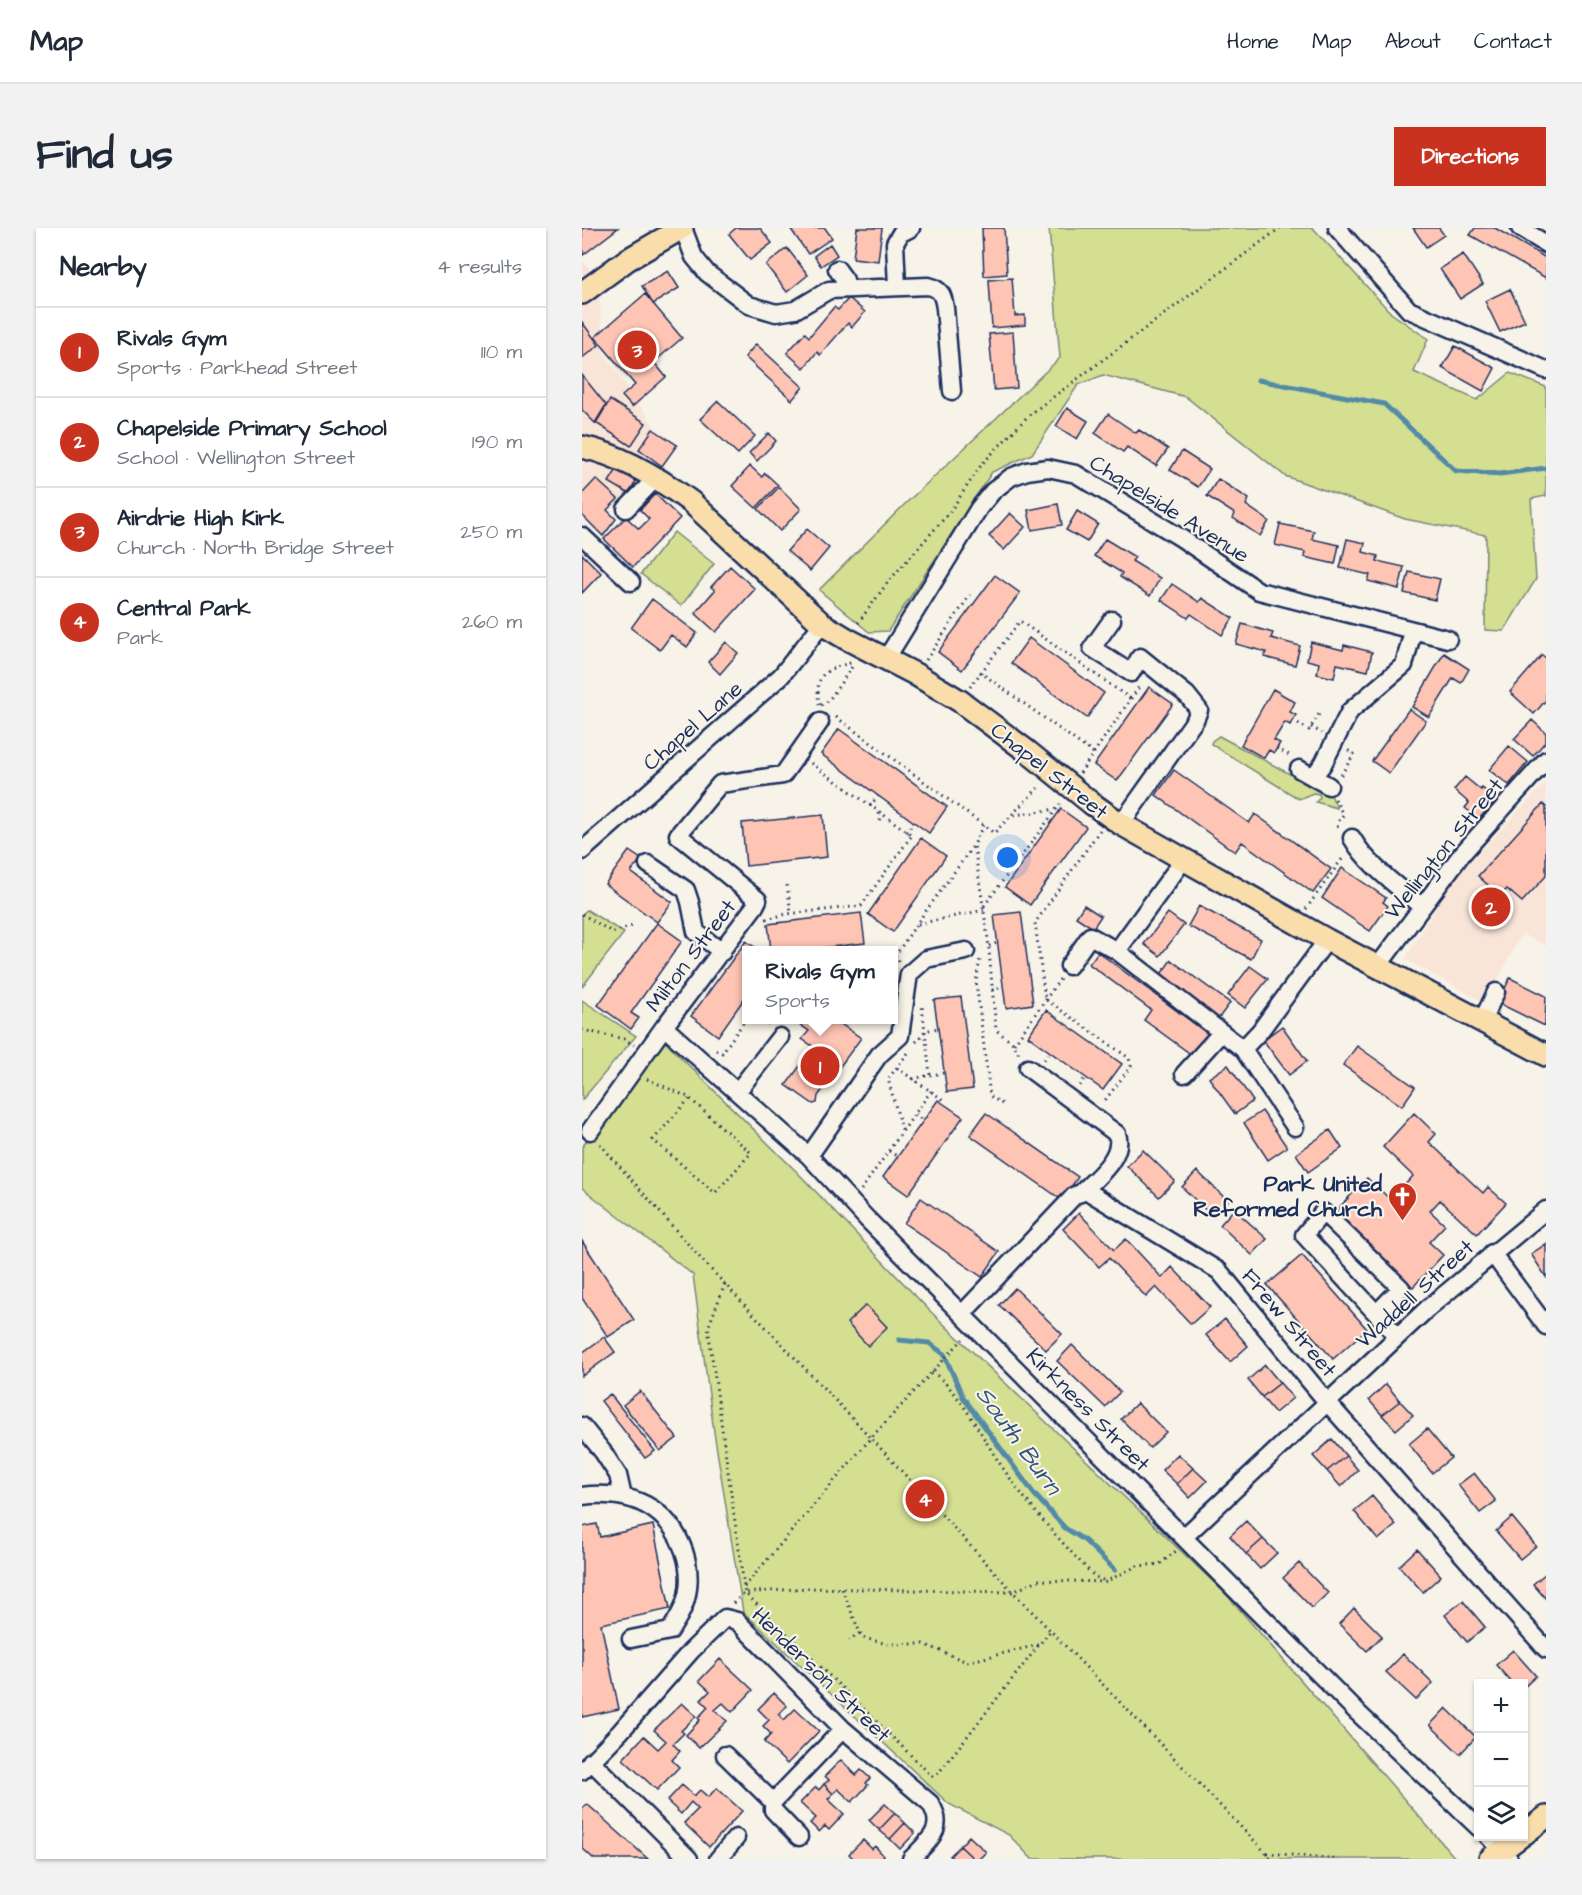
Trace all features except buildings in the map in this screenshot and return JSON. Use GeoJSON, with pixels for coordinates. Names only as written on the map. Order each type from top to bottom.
{"type":"FeatureCollection","features":[{"type":"Feature","properties":{"kind":"main road"},"geometry":{"type":"LineString","coordinates":[[582,293],[627,260],[682,228]]}},
{"type":"Feature","properties":{"kind":"main road","name":"Chapel Street"},"geometry":{"type":"LineString","coordinates":[[582,447],[600,451],[656,478],[691,502],[830,629],[915,674],[960,702],[1028,752],[1090,803],[1121,824],[1327,940],[1546,1055]]}},
{"type":"Feature","properties":{"kind":"main road"},"geometry":{"type":"LineString","coordinates":[[1528,1830],[1546,1817]]}},
{"type":"Feature","properties":{"kind":"main road"},"geometry":{"type":"LineString","coordinates":[[1498,1851],[1513,1841]]}},
{"type":"Feature","properties":{"kind":"street"},"geometry":{"type":"LineString","coordinates":[[682,228],[694,257],[707,273],[749,305],[776,313],[795,310],[829,290],[928,286],[937,288],[943,296],[945,308],[952,391]]}},
{"type":"Feature","properties":{"kind":"street"},"geometry":{"type":"LineString","coordinates":[[897,287],[896,238],[911,228]]}},
{"type":"Feature","properties":{"kind":"street"},"geometry":{"type":"LineString","coordinates":[[1338,228],[1409,310],[1546,370]]}},
{"type":"Feature","properties":{"kind":"street"},"geometry":{"type":"LineString","coordinates":[[1520,228],[1546,244]]}},
{"type":"Feature","properties":{"kind":"street"},"geometry":{"type":"LineString","coordinates":[[837,269],[845,280],[846,289]]}},
{"type":"Feature","properties":{"kind":"street","name":"Chapelside Avenue"},"geometry":{"type":"LineString","coordinates":[[886,659],[979,508],[993,491],[1011,477],[1028,471],[1048,468],[1076,474],[1180,538],[1259,591],[1448,639]]}},
{"type":"Feature","properties":{"kind":"street"},"geometry":{"type":"LineString","coordinates":[[626,510],[656,478]]}},
{"type":"Feature","properties":{"kind":"street"},"geometry":{"type":"LineString","coordinates":[[582,536],[630,582]]}},
{"type":"Feature","properties":{"kind":"street"},"geometry":{"type":"LineString","coordinates":[[1112,620],[1092,648],[1131,673],[1140,657],[1187,695],[1199,710],[1196,720],[1121,824]]}},
{"type":"Feature","properties":{"kind":"street","name":"Chapel Lane"},"geometry":{"type":"LineString","coordinates":[[582,851],[781,676],[830,629]]}},
{"type":"Feature","properties":{"kind":"street"},"geometry":{"type":"LineString","coordinates":[[1329,786],[1306,773],[1323,764],[1350,711],[1404,665],[1413,631]]}},
{"type":"Feature","properties":{"kind":"street","name":"Milton Street"},"geometry":{"type":"LineString","coordinates":[[590,1131],[758,900],[678,835],[720,784],[783,775],[824,713]]}},
{"type":"Feature","properties":{"kind":"street","name":"Wellington Street"},"geometry":{"type":"LineString","coordinates":[[1378,966],[1461,855],[1546,760]]}},
{"type":"Feature","properties":{"kind":"street"},"geometry":{"type":"LineString","coordinates":[[1344,839],[1422,907]]}},
{"type":"Feature","properties":{"kind":"street"},"geometry":{"type":"LineString","coordinates":[[1117,951],[1184,859]]}},
{"type":"Feature","properties":{"kind":"street"},"geometry":{"type":"LineString","coordinates":[[648,864],[686,890],[696,932],[722,952]]}},
{"type":"Feature","properties":{"kind":"street"},"geometry":{"type":"LineString","coordinates":[[1069,966],[1090,936],[1117,951],[1243,1049],[1295,1127]]}},
{"type":"Feature","properties":{"kind":"street"},"geometry":{"type":"LineString","coordinates":[[1243,1049],[1260,1031],[1327,940]]}},
{"type":"Feature","properties":{"kind":"street"},"geometry":{"type":"LineString","coordinates":[[809,1156],[879,1055],[900,1036],[909,974],[926,959],[974,952]]}},
{"type":"Feature","properties":{"kind":"street"},"geometry":{"type":"LineString","coordinates":[[1482,1021],[1496,992]]}},
{"type":"Feature","properties":{"kind":"street","name":"Kirkness Street"},"geometry":{"type":"LineString","coordinates":[[664,1027],[809,1156],[851,1202],[1358,1713],[1474,1823]]}},
{"type":"Feature","properties":{"kind":"street"},"geometry":{"type":"LineString","coordinates":[[1184,1074],[1221,1033]]}},
{"type":"Feature","properties":{"kind":"street"},"geometry":{"type":"LineString","coordinates":[[737,1092],[780,1037]]}},
{"type":"Feature","properties":{"kind":"street"},"geometry":{"type":"LineString","coordinates":[[962,1314],[1075,1195],[1081,1193],[1118,1151],[1117,1134],[1028,1068]]}},
{"type":"Feature","properties":{"kind":"street","name":"Frew Street"},"geometry":{"type":"LineString","coordinates":[[1081,1193],[1086,1191],[1219,1271],[1327,1402],[1546,1649]]}},
{"type":"Feature","properties":{"kind":"street","name":"Waddell Street"},"geometry":{"type":"LineString","coordinates":[[1186,1539],[1397,1336],[1492,1253],[1546,1210]]}},
{"type":"Feature","properties":{"kind":"street"},"geometry":{"type":"LineString","coordinates":[[1377,1312],[1401,1288],[1323,1212],[1304,1235],[1397,1336]]}},
{"type":"Feature","properties":{"kind":"street"},"geometry":{"type":"LineString","coordinates":[[1492,1253],[1546,1326]]}},
{"type":"Feature","properties":{"kind":"street"},"geometry":{"type":"LineString","coordinates":[[582,1426],[618,1475],[623,1497]]}},
{"type":"Feature","properties":{"kind":"street"},"geometry":{"type":"LineString","coordinates":[[582,1496],[593,1494],[623,1497],[646,1505],[670,1525],[684,1548],[688,1573],[683,1610],[670,1631],[631,1639]]}},
{"type":"Feature","properties":{"kind":"street","name":"Henderson Street"},"geometry":{"type":"LineString","coordinates":[[689,1859],[586,1766],[725,1617],[737,1621],[843,1729],[930,1803],[936,1813],[937,1827],[911,1859]]}},
{"type":"Feature","properties":{"kind":"street"},"geometry":{"type":"LineString","coordinates":[[670,1631],[691,1651]]}},
{"type":"Feature","properties":{"kind":"street"},"geometry":{"type":"LineString","coordinates":[[799,1837],[773,1810],[773,1802],[843,1729]]}},
{"type":"Feature","properties":{"kind":"street"},"geometry":{"type":"LineString","coordinates":[[725,1755],[773,1802]]}},
{"type":"Feature","properties":{"kind":"street"},"geometry":{"type":"LineString","coordinates":[[718,1859],[736,1838]]}},
{"type":"Feature","properties":{"kind":"path"},"geometry":{"type":"LineString","coordinates":[[830,629],[847,620],[856,626],[888,582],[949,513],[982,464],[1029,415],[1280,228]]}},
{"type":"Feature","properties":{"kind":"path"},"geometry":{"type":"LineString","coordinates":[[915,674],[933,652],[970,595]]}},
{"type":"Feature","properties":{"kind":"path"},"geometry":{"type":"LineString","coordinates":[[960,702],[1020,621],[1132,700]]}},
{"type":"Feature","properties":{"kind":"path"},"geometry":{"type":"LineString","coordinates":[[846,655],[856,660],[855,662]]}},
{"type":"Feature","properties":{"kind":"path"},"geometry":{"type":"LineString","coordinates":[[824,713],[829,700],[855,662]]}},
{"type":"Feature","properties":{"kind":"path"},"geometry":{"type":"LineString","coordinates":[[855,662],[827,672],[819,679],[817,687],[824,713],[994,833],[1038,788]]}},
{"type":"Feature","properties":{"kind":"path"},"geometry":{"type":"LineString","coordinates":[[1065,781],[1076,770],[1080,774],[1132,700],[1150,667]]}},
{"type":"Feature","properties":{"kind":"path"},"geometry":{"type":"LineString","coordinates":[[980,672],[1093,753]]}},
{"type":"Feature","properties":{"kind":"path"},"geometry":{"type":"LineString","coordinates":[[1293,720],[1309,730],[1319,714]]}},
{"type":"Feature","properties":{"kind":"path"},"geometry":{"type":"LineString","coordinates":[[761,920],[790,913],[861,906],[912,835],[798,754]]}},
{"type":"Feature","properties":{"kind":"path"},"geometry":{"type":"LineString","coordinates":[[1329,786],[1343,815],[1338,822],[1344,839]]}},
{"type":"Feature","properties":{"kind":"path"},"geometry":{"type":"LineString","coordinates":[[870,806],[878,796]]}},
{"type":"Feature","properties":{"kind":"path"},"geometry":{"type":"LineString","coordinates":[[916,925],[984,908],[1043,830],[1060,803],[1065,806]]}},
{"type":"Feature","properties":{"kind":"path"},"geometry":{"type":"LineString","coordinates":[[1014,815],[1056,809]]}},
{"type":"Feature","properties":{"kind":"path"},"geometry":{"type":"LineString","coordinates":[[878,812],[881,823]]}},
{"type":"Feature","properties":{"kind":"path"},"geometry":{"type":"LineString","coordinates":[[906,832],[914,822]]}},
{"type":"Feature","properties":{"kind":"path"},"geometry":{"type":"LineString","coordinates":[[898,952],[974,845],[983,825]]}},
{"type":"Feature","properties":{"kind":"path"},"geometry":{"type":"LineString","coordinates":[[974,845],[988,939],[986,945],[996,1030],[1014,1044],[1028,1068]]}},
{"type":"Feature","properties":{"kind":"path"},"geometry":{"type":"LineString","coordinates":[[1297,923],[1342,859],[1339,853]]}},
{"type":"Feature","properties":{"kind":"path"},"geometry":{"type":"LineString","coordinates":[[1015,865],[1019,868]]}},
{"type":"Feature","properties":{"kind":"path"},"geometry":{"type":"LineString","coordinates":[[788,885],[790,913]]}},
{"type":"Feature","properties":{"kind":"path"},"geometry":{"type":"LineString","coordinates":[[582,914],[612,932],[636,925]]}},
{"type":"Feature","properties":{"kind":"path"},"geometry":{"type":"LineString","coordinates":[[986,945],[997,944]]}},
{"type":"Feature","properties":{"kind":"path"},"geometry":{"type":"LineString","coordinates":[[974,952],[990,1096],[1004,1105]]}},
{"type":"Feature","properties":{"kind":"path"},"geometry":{"type":"LineString","coordinates":[[1014,1044],[1069,966]]}},
{"type":"Feature","properties":{"kind":"path"},"geometry":{"type":"LineString","coordinates":[[992,990],[1003,987]]}},
{"type":"Feature","properties":{"kind":"path"},"geometry":{"type":"LineString","coordinates":[[922,1002],[930,1075]]}},
{"type":"Feature","properties":{"kind":"path"},"geometry":{"type":"LineString","coordinates":[[712,1047],[722,1053],[743,1024]]}},
{"type":"Feature","properties":{"kind":"path"},"geometry":{"type":"LineString","coordinates":[[903,1132],[888,1079],[925,1031],[938,1028]]}},
{"type":"Feature","properties":{"kind":"path"},"geometry":{"type":"LineString","coordinates":[[582,1030],[624,1039],[646,1052]]}},
{"type":"Feature","properties":{"kind":"path"},"geometry":{"type":"LineString","coordinates":[[897,1068],[945,1101]]}},
{"type":"Feature","properties":{"kind":"path"},"geometry":{"type":"LineString","coordinates":[[632,1071],[689,1099],[752,1153],[715,1193],[653,1140],[689,1099]]}},
{"type":"Feature","properties":{"kind":"path"},"geometry":{"type":"LineString","coordinates":[[913,1079],[944,1073]]}},
{"type":"Feature","properties":{"kind":"path"},"geometry":{"type":"LineString","coordinates":[[851,1202],[931,1091]]}},
{"type":"Feature","properties":{"kind":"path"},"geometry":{"type":"LineString","coordinates":[[915,1114],[923,1121]]}},
{"type":"Feature","properties":{"kind":"path"},"geometry":{"type":"LineString","coordinates":[[590,1131],[725,1284],[1013,1592],[1272,1859]]}},
{"type":"Feature","properties":{"kind":"path"},"geometry":{"type":"LineString","coordinates":[[889,1151],[898,1157]]}},
{"type":"Feature","properties":{"kind":"path"},"geometry":{"type":"LineString","coordinates":[[725,1284],[708,1328],[745,1593],[932,1776],[937,1775],[1050,1630]]}},
{"type":"Feature","properties":{"kind":"path"},"geometry":{"type":"LineString","coordinates":[[744,1587],[871,1438],[975,1327]]}},
{"type":"Feature","properties":{"kind":"path"},"geometry":{"type":"LineString","coordinates":[[932,1372],[942,1378],[1032,1507],[1094,1576],[1106,1582]]}},
{"type":"Feature","properties":{"kind":"path"},"geometry":{"type":"LineString","coordinates":[[725,1617],[734,1602],[745,1593],[807,1588],[1013,1592],[1038,1580],[1106,1582],[1137,1566],[1160,1564],[1186,1539]]}},
{"type":"Feature","properties":{"kind":"path"},"geometry":{"type":"LineString","coordinates":[[842,1589],[864,1638],[887,1644],[924,1644],[967,1662],[1039,1645]]}},
{"type":"Feature","properties":{"kind":"path"},"geometry":{"type":"LineString","coordinates":[[849,1640],[860,1633]]}},
{"type":"Feature","properties":{"kind":"path"},"geometry":{"type":"LineString","coordinates":[[1267,1853],[1339,1859]]}},
{"type":"Feature","properties":{"kind":"shaded area"},"geometry":{"type":"Polygon","coordinates":[[[582,259],[598,281],[604,353],[657,430],[629,513],[582,497],[582,259]]]}},
{"type":"Feature","properties":{"kind":"shaded area"},"geometry":{"type":"Polygon","coordinates":[[[1546,782],[1546,946],[1522,934],[1485,1003],[1405,959],[1452,881],[1546,782]]]}},
{"type":"Feature","properties":{"kind":"green space"},"geometry":{"type":"Polygon","coordinates":[[[1049,228],[1313,228],[1391,313],[1428,339],[1414,372],[1477,400],[1510,373],[1546,387],[1546,496],[1531,499],[1536,579],[1504,631],[1485,630],[1486,535],[1405,519],[1285,476],[1186,397],[1103,375],[1078,385],[1032,454],[992,472],[888,631],[869,632],[819,590],[904,505],[1060,358],[1049,228]]]}},
{"type":"Feature","properties":{"kind":"green space"},"geometry":{"type":"Polygon","coordinates":[[[674,532],[714,564],[681,606],[641,574],[674,532]]]}},
{"type":"Feature","properties":{"kind":"green space"},"geometry":{"type":"Polygon","coordinates":[[[1219,736],[1318,789],[1330,793],[1337,808],[1316,802],[1320,797],[1319,794],[1313,793],[1299,799],[1211,744],[1219,736]]]}},
{"type":"Feature","properties":{"kind":"green space"},"geometry":{"type":"Polygon","coordinates":[[[587,910],[624,933],[582,987],[582,914],[587,910]]]}},
{"type":"Feature","properties":{"kind":"green space"},"geometry":{"type":"Polygon","coordinates":[[[582,1000],[636,1036],[582,1100],[582,1000]]]}},
{"type":"Feature","properties":{"kind":"green space"},"geometry":{"type":"Polygon","coordinates":[[[663,1040],[797,1172],[930,1311],[1227,1595],[1456,1859],[1032,1859],[1009,1835],[949,1804],[743,1612],[714,1432],[693,1275],[582,1188],[582,1147],[663,1040]]]}},
{"type":"Feature","properties":{"kind":"waterway"},"geometry":{"type":"LineString","coordinates":[[1258,380],[1384,404],[1456,471],[1500,474],[1546,468]]}},
{"type":"Feature","properties":{"kind":"waterway","name":"South Burn"},"geometry":{"type":"LineString","coordinates":[[899,1340],[929,1343],[944,1354],[963,1397],[1034,1494],[1065,1528],[1084,1540],[1115,1570]]}},
{"type":"Feature","properties":{"kind":"place","name":"Airdrie High Kirk"},"geometry":{"type":"Point","coordinates":[637,350]}},
{"type":"Feature","properties":{"kind":"place","name":"Chapelside Primary School"},"geometry":{"type":"Point","coordinates":[1491,907]}},
{"type":"Feature","properties":{"kind":"place","name":"Rivals Gym"},"geometry":{"type":"Point","coordinates":[820,1066]}},
{"type":"Feature","properties":{"kind":"place","name":"Park United Reformed Church"},"geometry":{"type":"Point","coordinates":[1403,1222]}},
{"type":"Feature","properties":{"kind":"place","name":"Central Park"},"geometry":{"type":"Point","coordinates":[925,1499]}}]}
